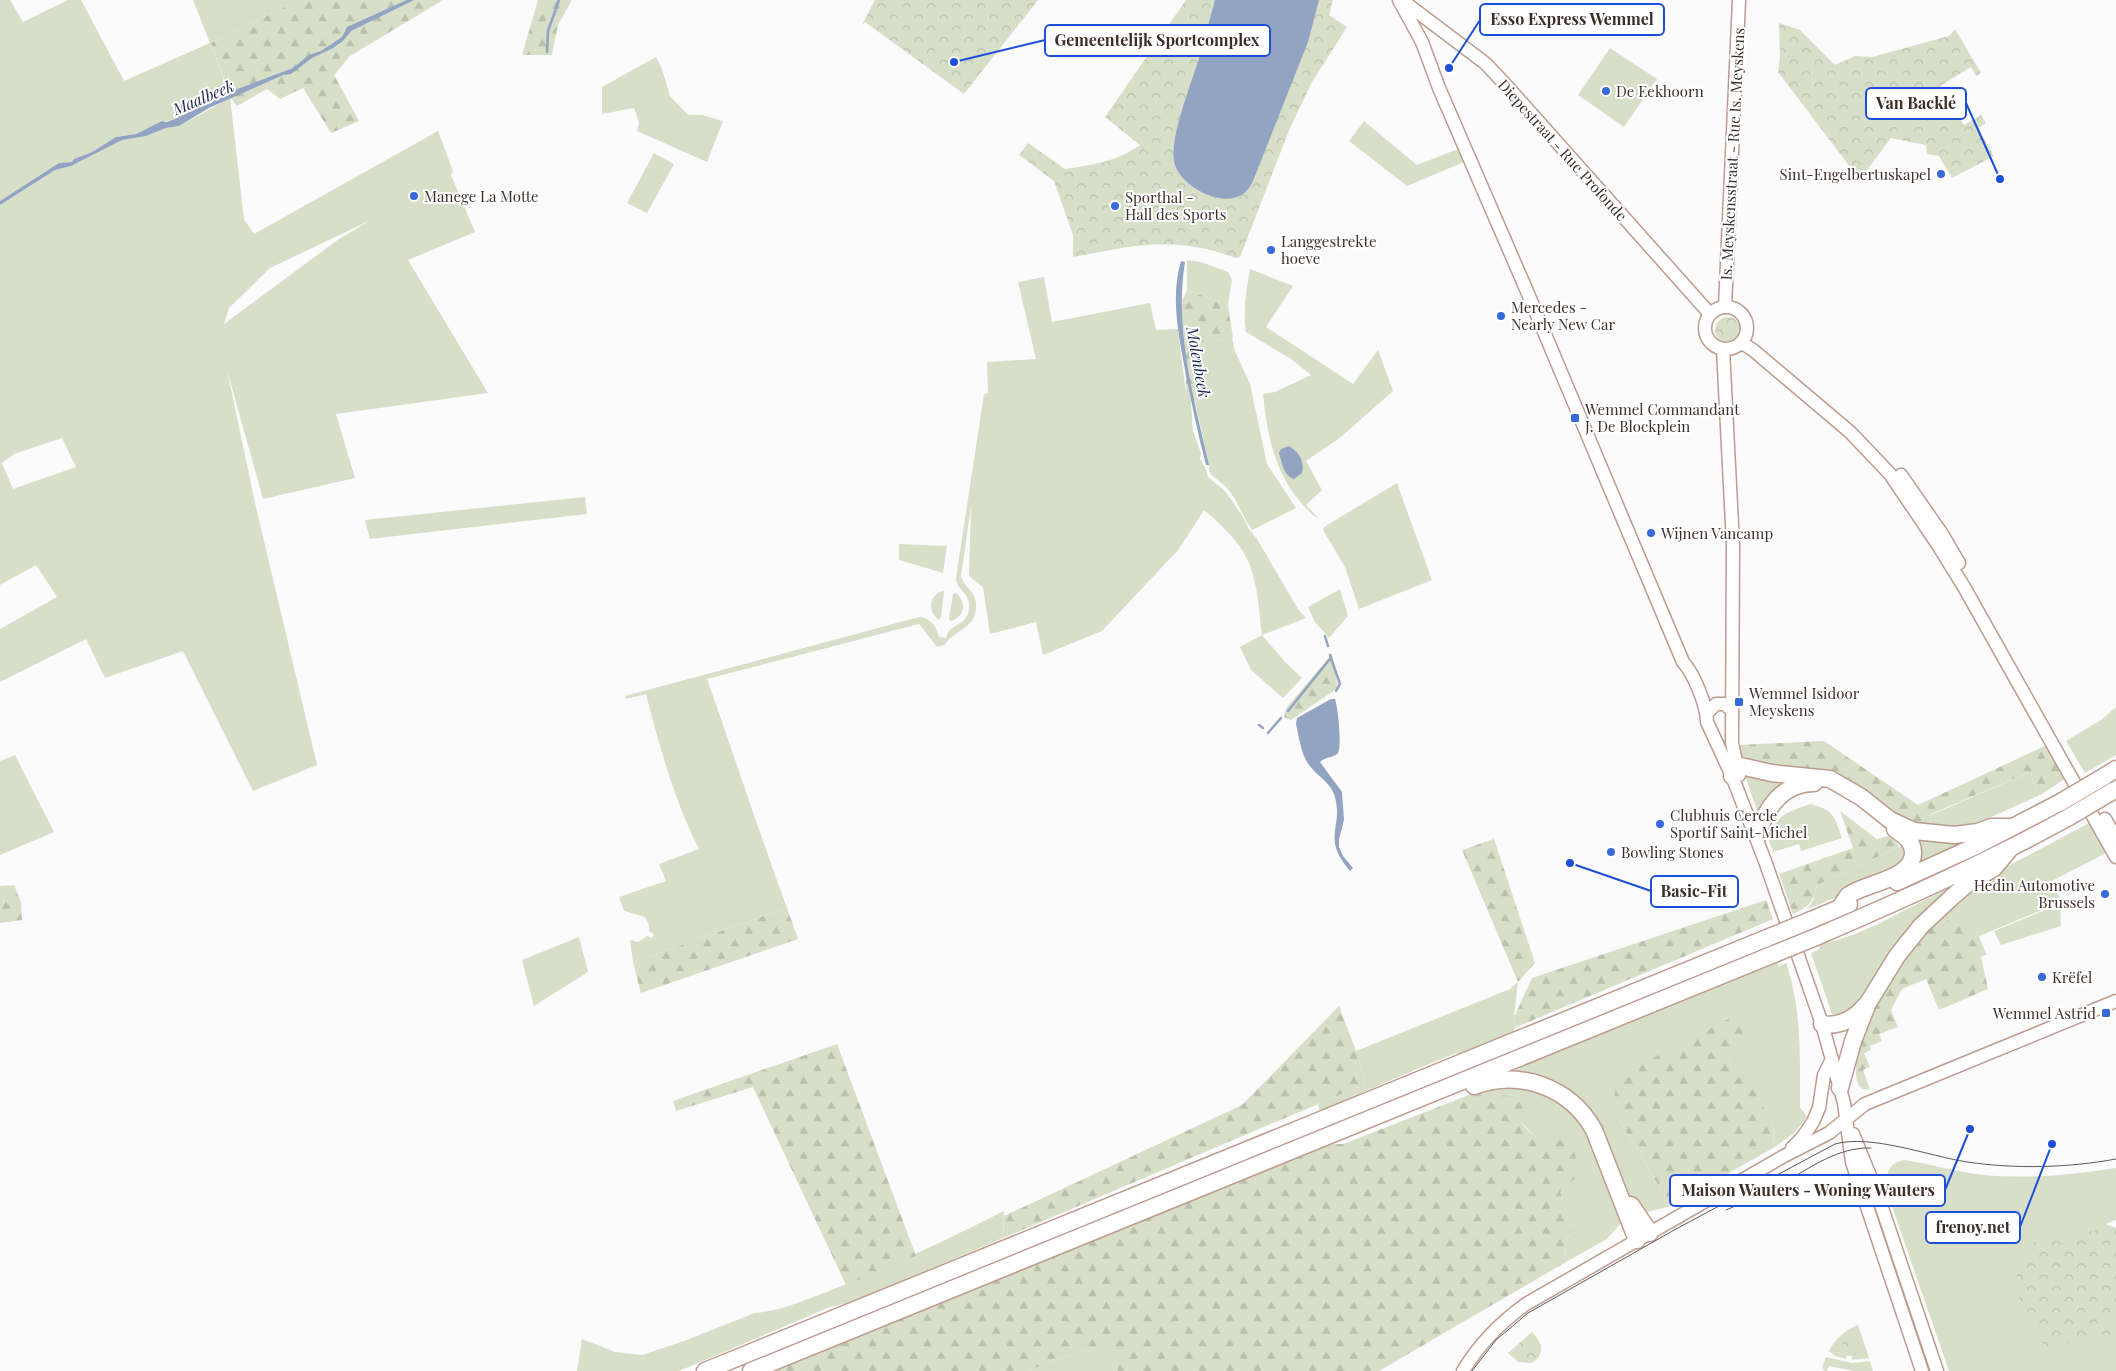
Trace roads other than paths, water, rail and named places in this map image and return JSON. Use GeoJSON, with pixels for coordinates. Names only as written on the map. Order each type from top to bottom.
{"type":"FeatureCollection","features":[{"type":"Feature","properties":{"kind":"highway"},"geometry":{"type":"LineString","coordinates":[[1734,765],[1771,773],[1830,779],[1861,797],[1890,820],[1914,831],[1954,835],[1978,832],[1991,827],[2012,828]]}},
{"type":"Feature","properties":{"kind":"highway"},"geometry":{"type":"LineString","coordinates":[[705,1371],[1811,920],[1940,863],[2012,828],[2061,802],[2110,772]]}},
{"type":"Feature","properties":{"kind":"highway"},"geometry":{"type":"LineString","coordinates":[[1758,835],[1766,812],[1781,796],[1793,788],[1809,783],[1823,783],[1845,793],[1910,841],[1913,855],[1904,870],[1849,895],[1840,907]]}},
{"type":"Feature","properties":{"kind":"highway"},"geometry":{"type":"LineString","coordinates":[[751,1371],[1816,937],[1941,883],[2009,850],[2115,790]]}},
{"type":"Feature","properties":{"kind":"highway"},"geometry":{"type":"LineString","coordinates":[[1840,1088],[1853,1041],[1868,1003],[1897,956],[1921,926],[1968,883],[1994,868],[2009,850]]}},
{"type":"Feature","properties":{"kind":"highway"},"geometry":{"type":"LineString","coordinates":[[1822,1024],[1836,1024],[1852,1018],[1868,1003]]}},
{"type":"Feature","properties":{"kind":"highway"},"geometry":{"type":"LineString","coordinates":[[1452,1086],[1469,1088],[1497,1080],[1520,1080],[1536,1083],[1559,1094],[1573,1104],[1589,1122],[1617,1185],[1644,1237]]}},
{"type":"Feature","properties":{"kind":"main road","name":"Diepestraat - Rue Profonde"},"geometry":{"type":"LineString","coordinates":[[1400,0],[1485,63],[1710,314]]}},
{"type":"Feature","properties":{"kind":"main road"},"geometry":{"type":"LineString","coordinates":[[1400,0],[1422,42],[1439,88],[1526,289],[1578,416],[1644,566],[1683,662],[1688,668],[1707,713],[1707,722],[1734,765],[1754,814],[1765,861]]}},
{"type":"Feature","properties":{"kind":"main road","name":"Is. Meyskensstraat - Rue Is. Meyskens"},"geometry":{"type":"LineString","coordinates":[[1725,307],[1739,0]]}},
{"type":"Feature","properties":{"kind":"main road"},"geometry":{"type":"LineString","coordinates":[[1725,307],[1736,310],[1744,318],[1747,326],[1744,340],[1733,348],[1723,349],[1714,346],[1706,336],[1706,322],[1710,314],[1725,307]]}},
{"type":"Feature","properties":{"kind":"main road"},"geometry":{"type":"LineString","coordinates":[[1744,340],[1762,347],[1856,427],[1896,468],[1908,484],[1946,540],[2100,818],[2116,856]]}},
{"type":"Feature","properties":{"kind":"main road"},"geometry":{"type":"LineString","coordinates":[[1723,349],[1733,544],[1734,627],[1730,709],[1734,765],[1765,861],[1822,1024],[1848,1120],[1876,1193],[1937,1371]]}},
{"type":"Feature","properties":{"kind":"main road"},"geometry":{"type":"LineString","coordinates":[[1707,713],[1716,704],[1724,704],[1730,709]]}},
{"type":"Feature","properties":{"kind":"main road"},"geometry":{"type":"LineString","coordinates":[[1710,728],[1720,732],[1731,724]]}},
{"type":"Feature","properties":{"kind":"main road"},"geometry":{"type":"LineString","coordinates":[[2100,818],[2116,838]]}},
{"type":"Feature","properties":{"kind":"main road"},"geometry":{"type":"LineString","coordinates":[[1463,1371],[1487,1339],[1511,1315],[1784,1156],[1829,1133],[1848,1120],[1865,1104],[2116,1001]]}},
{"type":"Feature","properties":{"kind":"main road"},"geometry":{"type":"LineString","coordinates":[[1784,1156],[1802,1138],[1813,1122],[1819,1108],[1824,1075],[1832,1059]]}},
{"type":"Feature","properties":{"kind":"main road"},"geometry":{"type":"LineString","coordinates":[[1848,1120],[1852,1162],[1922,1371]]}},
{"type":"Feature","properties":{"kind":"water"},"geometry":{"type":"Polygon","coordinates":[[[407,0],[414,0],[351,31],[343,41],[312,58],[291,74],[283,75],[209,108],[179,126],[166,128],[146,136],[122,140],[71,166],[55,170],[0,205],[0,201],[59,163],[72,162],[74,159],[92,152],[116,137],[136,134],[162,121],[166,122],[175,119],[230,92],[293,68],[309,55],[321,51],[342,37],[347,27],[407,0]]]}},
{"type":"Feature","properties":{"kind":"water"},"geometry":{"type":"Polygon","coordinates":[[[1215,0],[1319,0],[1308,42],[1253,181],[1244,193],[1230,199],[1212,196],[1193,187],[1178,171],[1173,155],[1182,111],[1215,0]]]}},
{"type":"Feature","properties":{"kind":"water"},"geometry":{"type":"Polygon","coordinates":[[[1181,261],[1185,262],[1182,313],[1187,364],[1209,465],[1206,465],[1198,431],[1178,332],[1176,289],[1181,261]]]}},
{"type":"Feature","properties":{"kind":"water"},"geometry":{"type":"Polygon","coordinates":[[[1289,446],[1296,451],[1303,465],[1302,473],[1294,479],[1286,472],[1279,453],[1281,449],[1289,446]]]}},
{"type":"Feature","properties":{"kind":"water"},"geometry":{"type":"Polygon","coordinates":[[[1331,699],[1335,699],[1337,710],[1340,735],[1339,749],[1336,755],[1320,762],[1342,792],[1344,820],[1339,847],[1343,856],[1353,868],[1350,871],[1336,849],[1337,806],[1334,794],[1329,785],[1306,761],[1296,724],[1297,718],[1331,699]]]}},
{"type":"Feature","properties":{"kind":"waterway"},"geometry":{"type":"LineString","coordinates":[[547,52],[548,31],[559,0]]}},
{"type":"Feature","properties":{"kind":"waterway","name":"Molenbeek"},"geometry":{"type":"LineString","coordinates":[[1325,636],[1328,646]]}},
{"type":"Feature","properties":{"kind":"waterway","name":"Molenbeek"},"geometry":{"type":"LineString","coordinates":[[1330,655],[1340,684],[1336,691]]}},
{"type":"Feature","properties":{"kind":"waterway"},"geometry":{"type":"LineString","coordinates":[[1288,711],[1329,660]]}},
{"type":"Feature","properties":{"kind":"waterway"},"geometry":{"type":"LineString","coordinates":[[1268,733],[1281,718]]}},
{"type":"Feature","properties":{"kind":"waterway"},"geometry":{"type":"LineString","coordinates":[[1259,725],[1263,728]]}},
{"type":"Feature","properties":{"kind":"tram line"},"geometry":{"type":"LineString","coordinates":[[1472,1371],[1496,1340],[1528,1313],[1676,1229],[1835,1144],[1849,1142],[1883,1144],[1967,1162],[2004,1166],[2060,1166],[2116,1159]]}},
{"type":"Feature","properties":{"kind":"tram line"},"geometry":{"type":"LineString","coordinates":[[1726,1210],[1775,1188],[1835,1155],[1847,1151],[1871,1148]]}},
{"type":"Feature","properties":{"kind":"place","name":"Gemeentelijk Sportcomplex"},"geometry":{"type":"Point","coordinates":[954,62]}},
{"type":"Feature","properties":{"kind":"place","name":"Esso Express Wemmel"},"geometry":{"type":"Point","coordinates":[1449,68]}},
{"type":"Feature","properties":{"kind":"place","name":"De Eekhoorn"},"geometry":{"type":"Point","coordinates":[1606,91]}},
{"type":"Feature","properties":{"kind":"place","name":"Sint-Engelbertuskapel"},"geometry":{"type":"Point","coordinates":[1941,174]}},
{"type":"Feature","properties":{"kind":"place","name":"Van Backlé"},"geometry":{"type":"Point","coordinates":[2000,179]}},
{"type":"Feature","properties":{"kind":"place","name":"Manege La Motte"},"geometry":{"type":"Point","coordinates":[414,196]}},
{"type":"Feature","properties":{"kind":"place","name":"Sporthal - Hall des Sports"},"geometry":{"type":"Point","coordinates":[1115,206]}},
{"type":"Feature","properties":{"kind":"place","name":"Langgestrekte hoeve"},"geometry":{"type":"Point","coordinates":[1271,250]}},
{"type":"Feature","properties":{"kind":"place","name":"Mercedes - Nearly New Car"},"geometry":{"type":"Point","coordinates":[1501,316]}},
{"type":"Feature","properties":{"kind":"place","name":"Wemmel Commandant J. De Blockplein"},"geometry":{"type":"Point","coordinates":[1575,418]}},
{"type":"Feature","properties":{"kind":"place","name":"Wijnen Vancamp"},"geometry":{"type":"Point","coordinates":[1651,533]}},
{"type":"Feature","properties":{"kind":"place","name":"Wemmel Isidoor Meyskens"},"geometry":{"type":"Point","coordinates":[1739,702]}},
{"type":"Feature","properties":{"kind":"place","name":"Clubhuis Cercle Sportif Saint-Michel"},"geometry":{"type":"Point","coordinates":[1660,824]}},
{"type":"Feature","properties":{"kind":"place","name":"Bowling Stones"},"geometry":{"type":"Point","coordinates":[1611,852]}},
{"type":"Feature","properties":{"kind":"place","name":"Basic-Fit"},"geometry":{"type":"Point","coordinates":[1570,863]}},
{"type":"Feature","properties":{"kind":"place","name":"Hedin Automotive Brussels"},"geometry":{"type":"Point","coordinates":[2105,894]}},
{"type":"Feature","properties":{"kind":"place","name":"Krëfel"},"geometry":{"type":"Point","coordinates":[2042,977]}},
{"type":"Feature","properties":{"kind":"place","name":"Wemmel Astrid"},"geometry":{"type":"Point","coordinates":[2106,1013]}},
{"type":"Feature","properties":{"kind":"place","name":"Maison Wauters - Woning Wauters"},"geometry":{"type":"Point","coordinates":[1970,1129]}},
{"type":"Feature","properties":{"kind":"place","name":"frenoy.net"},"geometry":{"type":"Point","coordinates":[2052,1144]}},
{"type":"Feature","properties":{"kind":"water label","name":"Maalbeek"},"geometry":{"type":"Point","coordinates":[203,97]}}]}
